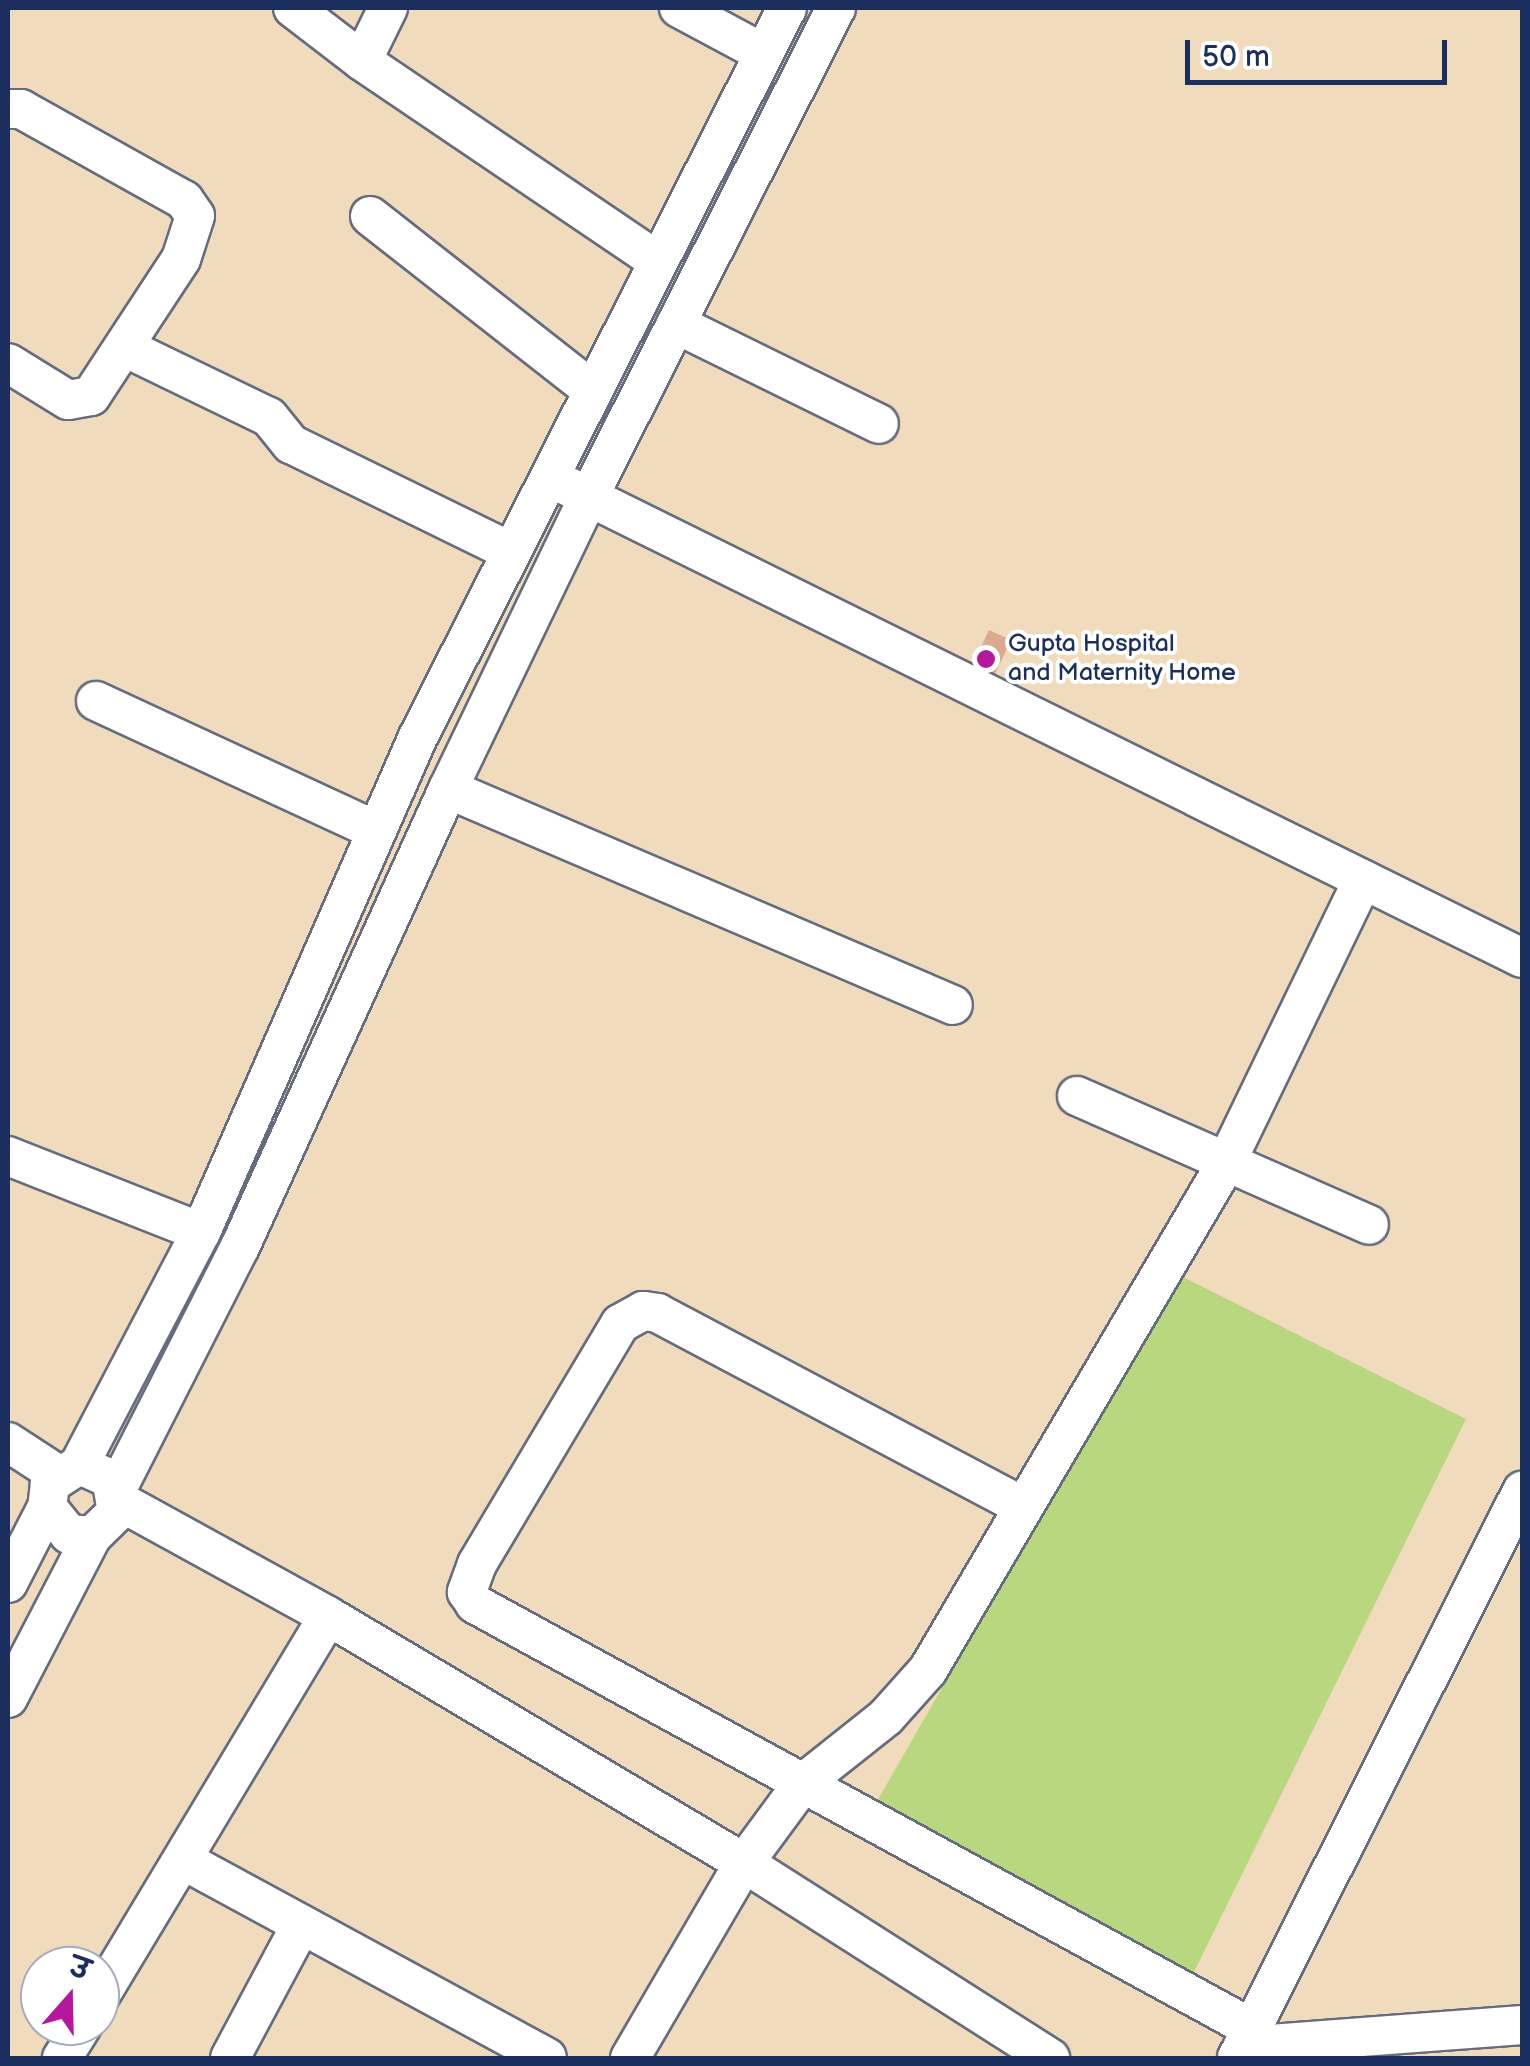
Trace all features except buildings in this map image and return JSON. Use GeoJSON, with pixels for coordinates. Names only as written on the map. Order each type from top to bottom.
{"type":"FeatureCollection","features":[{"type":"Feature","properties":{"kind":"street"},"geometry":{"type":"LineString","coordinates":[[293,8],[362,61],[657,261]]}},
{"type":"Feature","properties":{"kind":"street"},"geometry":{"type":"LineString","coordinates":[[362,61],[388,8]]}},
{"type":"Feature","properties":{"kind":"street"},"geometry":{"type":"LineString","coordinates":[[679,8],[763,53]]}},
{"type":"Feature","properties":{"kind":"street"},"geometry":{"type":"LineString","coordinates":[[8,1583],[201,1232],[373,829],[547,476],[786,8]]}},
{"type":"Feature","properties":{"kind":"street"},"geometry":{"type":"LineString","coordinates":[[8,1698],[92,1536],[112,1523],[118,1495],[240,1246],[448,789],[589,496],[836,8]]}},
{"type":"Feature","properties":{"kind":"street"},"geometry":{"type":"LineString","coordinates":[[8,109],[20,109],[191,207],[194,228],[180,259],[124,347],[80,402],[56,395],[8,363]]}},
{"type":"Feature","properties":{"kind":"street"},"geometry":{"type":"LineString","coordinates":[[370,216],[592,389]]}},
{"type":"Feature","properties":{"kind":"street"},"geometry":{"type":"LineString","coordinates":[[676,324],[879,424]]}},
{"type":"Feature","properties":{"kind":"street"},"geometry":{"type":"LineString","coordinates":[[124,347],[269,418],[292,444],[511,552]]}},
{"type":"Feature","properties":{"kind":"street"},"geometry":{"type":"LineString","coordinates":[[547,476],[1522,958]]}},
{"type":"Feature","properties":{"kind":"street"},"geometry":{"type":"LineString","coordinates":[[96,700],[373,829]]}},
{"type":"Feature","properties":{"kind":"street"},"geometry":{"type":"LineString","coordinates":[[448,789],[953,1006]]}},
{"type":"Feature","properties":{"kind":"street"},"geometry":{"type":"LineString","coordinates":[[630,2058],[744,1863],[802,1784],[886,1717],[928,1670],[1225,1165],[1363,880]]}},
{"type":"Feature","properties":{"kind":"street"},"geometry":{"type":"LineString","coordinates":[[1077,1096],[1225,1165],[1368,1225]]}},
{"type":"Feature","properties":{"kind":"street"},"geometry":{"type":"LineString","coordinates":[[8,1156],[201,1232]]}},
{"type":"Feature","properties":{"kind":"street"},"geometry":{"type":"LineString","coordinates":[[1022,1506],[658,1313],[643,1311],[620,1324],[477,1564],[467,1592],[476,1604],[802,1784],[1244,2045],[1349,2048],[1522,2025]]}},
{"type":"Feature","properties":{"kind":"street"},"geometry":{"type":"LineString","coordinates":[[8,1442],[61,1482],[68,1534],[92,1536]]}},
{"type":"Feature","properties":{"kind":"street"},"geometry":{"type":"LineString","coordinates":[[61,1482],[102,1470],[118,1495],[744,1863],[1050,2058]]}},
{"type":"Feature","properties":{"kind":"street"},"geometry":{"type":"LineString","coordinates":[[1244,2045],[1508,1547],[1522,1491]]}},
{"type":"Feature","properties":{"kind":"street"},"geometry":{"type":"LineString","coordinates":[[120,1963],[328,1616]]}},
{"type":"Feature","properties":{"kind":"street"},"geometry":{"type":"LineString","coordinates":[[183,1860],[546,2058]]}},
{"type":"Feature","properties":{"kind":"street"},"geometry":{"type":"LineString","coordinates":[[230,2058],[302,1924]]}},
{"type":"Feature","properties":{"kind":"green space"},"geometry":{"type":"Polygon","coordinates":[[[1179,1275],[1466,1419],[1191,1978],[876,1803],[1179,1275]]]}},
{"type":"Feature","properties":{"kind":"place","name":"Gupta Hospital and Maternity Home"},"geometry":{"type":"Point","coordinates":[986,659]}}]}
